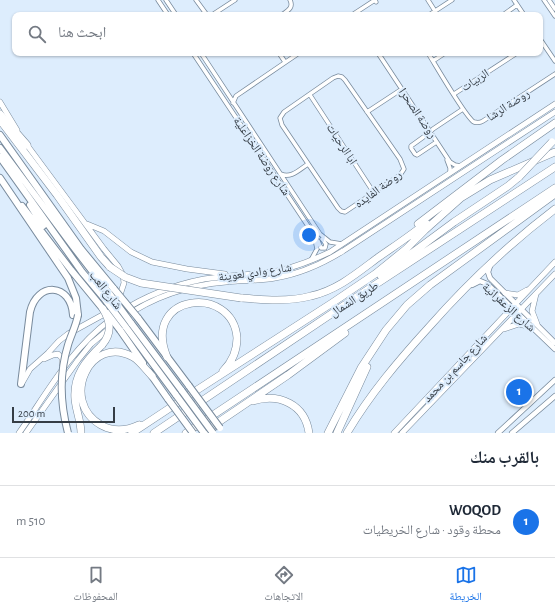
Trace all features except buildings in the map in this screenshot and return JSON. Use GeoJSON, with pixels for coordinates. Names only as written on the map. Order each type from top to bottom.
{"type":"FeatureCollection","features":[{"type":"Feature","properties":{"kind":"highway"},"geometry":{"type":"LineString","coordinates":[[0,114],[27,146]]}},
{"type":"Feature","properties":{"kind":"highway"},"geometry":{"type":"LineString","coordinates":[[0,120],[53,189],[110,268],[124,277],[141,283],[241,298],[277,300],[312,296],[342,284],[462,197],[490,180],[555,152]]}},
{"type":"Feature","properties":{"kind":"highway"},"geometry":{"type":"LineString","coordinates":[[378,258],[443,204],[555,123]]}},
{"type":"Feature","properties":{"kind":"highway"},"geometry":{"type":"LineString","coordinates":[[364,292],[395,265],[508,186],[519,177],[554,140]]}},
{"type":"Feature","properties":{"kind":"highway","name":"طريق الشمال"},"geometry":{"type":"LineString","coordinates":[[154,433],[364,292],[555,167]]}},
{"type":"Feature","properties":{"kind":"highway","name":"طريق الشمال"},"geometry":{"type":"LineString","coordinates":[[186,433],[555,188]]}},
{"type":"Feature","properties":{"kind":"highway"},"geometry":{"type":"LineString","coordinates":[[328,433],[361,368],[393,320],[423,290],[555,194]]}},
{"type":"Feature","properties":{"kind":"highway"},"geometry":{"type":"LineString","coordinates":[[132,433],[375,274],[406,249],[462,197]]}},
{"type":"Feature","properties":{"kind":"highway"},"geometry":{"type":"LineString","coordinates":[[347,433],[378,386],[469,283],[555,209]]}},
{"type":"Feature","properties":{"kind":"highway"},"geometry":{"type":"LineString","coordinates":[[167,357],[162,344],[162,334],[166,321],[173,311],[183,305],[194,303],[213,305],[230,319],[235,329],[237,340],[231,362],[215,378]]}},
{"type":"Feature","properties":{"kind":"highway"},"geometry":{"type":"LineString","coordinates":[[81,433],[75,399],[76,382],[83,364],[108,337],[110,325],[103,309]]}},
{"type":"Feature","properties":{"kind":"highway"},"geometry":{"type":"LineString","coordinates":[[203,433],[342,335],[366,313]]}},
{"type":"Feature","properties":{"kind":"highway"},"geometry":{"type":"LineString","coordinates":[[337,433],[375,346]]}},
{"type":"Feature","properties":{"kind":"highway"},"geometry":{"type":"LineString","coordinates":[[152,376],[132,357],[120,353],[106,354],[95,360],[87,369],[82,380],[81,395],[84,407],[90,416],[98,423],[110,429],[128,429],[155,418]]}},
{"type":"Feature","properties":{"kind":"highway"},"geometry":{"type":"LineString","coordinates":[[245,404],[272,398],[286,401],[303,415],[309,433]]}},
{"type":"Feature","properties":{"kind":"main road"},"geometry":{"type":"LineString","coordinates":[[0,102],[27,146],[120,269],[124,279],[122,291],[118,300],[110,310],[64,336],[30,370],[21,384]]}},
{"type":"Feature","properties":{"kind":"main road","name":"شارع وادي لعوينة"},"geometry":{"type":"LineString","coordinates":[[20,433],[72,356],[96,332],[119,313],[143,299],[186,283],[240,274],[270,272],[295,267],[310,262],[343,244],[555,104]]}},
{"type":"Feature","properties":{"kind":"main road","name":"شارع وادي لعوينة"},"geometry":{"type":"LineString","coordinates":[[26,433],[87,348],[107,330],[135,310],[165,296],[197,286],[274,278],[298,272],[323,262],[343,251],[555,111]]}},
{"type":"Feature","properties":{"kind":"main road"},"geometry":{"type":"LineString","coordinates":[[0,134],[111,291],[138,318],[222,431]]}},
{"type":"Feature","properties":{"kind":"main road","name":"شارع العب"},"geometry":{"type":"LineString","coordinates":[[0,148],[72,246],[111,291],[126,326],[203,433]]}},
{"type":"Feature","properties":{"kind":"main road","name":"شارع العب"},"geometry":{"type":"LineString","coordinates":[[0,157],[78,266],[126,326],[182,391],[213,433]]}},
{"type":"Feature","properties":{"kind":"main road"},"geometry":{"type":"LineString","coordinates":[[0,178],[68,278],[76,298],[76,315],[63,363],[61,378],[62,403],[68,433]]}},
{"type":"Feature","properties":{"kind":"main road"},"geometry":{"type":"LineString","coordinates":[[15,178],[52,240],[54,247]]}},
{"type":"Feature","properties":{"kind":"main road"},"geometry":{"type":"LineString","coordinates":[[10,194],[26,210],[78,279],[103,309],[126,326],[152,376],[193,433]]}},
{"type":"Feature","properties":{"kind":"main road"},"geometry":{"type":"LineString","coordinates":[[87,224],[104,231],[131,252],[152,262],[216,274],[240,274]]}},
{"type":"Feature","properties":{"kind":"main road"},"geometry":{"type":"LineString","coordinates":[[505,293],[513,295],[520,294],[536,283],[555,262]]}},
{"type":"Feature","properties":{"kind":"main road","name":"شارع جاسم بن محمد"},"geometry":{"type":"LineString","coordinates":[[402,433],[555,274]]}},
{"type":"Feature","properties":{"kind":"main road","name":"شارع جاسم بن محمد"},"geometry":{"type":"LineString","coordinates":[[394,433],[536,283]]}},
{"type":"Feature","properties":{"kind":"main road"},"geometry":{"type":"LineString","coordinates":[[21,384],[29,318],[34,300],[47,290],[55,289],[64,293],[70,300],[76,315]]}},
{"type":"Feature","properties":{"kind":"main road"},"geometry":{"type":"LineString","coordinates":[[536,294],[532,311],[536,324]]}},
{"type":"Feature","properties":{"kind":"main road"},"geometry":{"type":"LineString","coordinates":[[501,330],[519,324],[531,327]]}},
{"type":"Feature","properties":{"kind":"main road"},"geometry":{"type":"LineString","coordinates":[[38,362],[58,354],[61,356],[62,360],[60,373]]}},
{"type":"Feature","properties":{"kind":"street"},"geometry":{"type":"LineString","coordinates":[[158,0],[166,12]]}},
{"type":"Feature","properties":{"kind":"street"},"geometry":{"type":"LineString","coordinates":[[166,0],[174,12]]}},
{"type":"Feature","properties":{"kind":"street"},"geometry":{"type":"LineString","coordinates":[[196,0],[205,12]]}},
{"type":"Feature","properties":{"kind":"street"},"geometry":{"type":"LineString","coordinates":[[217,12],[235,0]]}},
{"type":"Feature","properties":{"kind":"street"},"geometry":{"type":"LineString","coordinates":[[285,12],[292,4],[290,0]]}},
{"type":"Feature","properties":{"kind":"street"},"geometry":{"type":"LineString","coordinates":[[428,0],[435,11],[452,0]]}},
{"type":"Feature","properties":{"kind":"street"},"geometry":{"type":"LineString","coordinates":[[514,0],[522,12]]}},
{"type":"Feature","properties":{"kind":"street"},"geometry":{"type":"LineString","coordinates":[[544,0],[555,16]]}},
{"type":"Feature","properties":{"kind":"street"},"geometry":{"type":"LineString","coordinates":[[549,0],[555,9]]}},
{"type":"Feature","properties":{"kind":"street"},"geometry":{"type":"LineString","coordinates":[[357,12],[377,1]]}},
{"type":"Feature","properties":{"kind":"street"},"geometry":{"type":"LineString","coordinates":[[360,12],[377,1]]}},
{"type":"Feature","properties":{"kind":"street"},"geometry":{"type":"LineString","coordinates":[[507,12],[517,5]]}},
{"type":"Feature","properties":{"kind":"street"},"geometry":{"type":"LineString","coordinates":[[543,43],[555,61]]}},
{"type":"Feature","properties":{"kind":"street","name":"شارع روضة الخزاعلية"},"geometry":{"type":"LineString","coordinates":[[195,56],[314,235],[321,248],[325,248],[326,244],[203,56]]}},
{"type":"Feature","properties":{"kind":"street"},"geometry":{"type":"LineString","coordinates":[[281,56],[285,62]]}},
{"type":"Feature","properties":{"kind":"street"},"geometry":{"type":"LineString","coordinates":[[233,103],[236,96],[292,56]]}},
{"type":"Feature","properties":{"kind":"street"},"geometry":{"type":"LineString","coordinates":[[229,95],[236,94],[294,56]]}},
{"type":"Feature","properties":{"kind":"street","name":"روضة الصحرا"},"geometry":{"type":"LineString","coordinates":[[378,56],[450,162],[457,166],[462,166]]}},
{"type":"Feature","properties":{"kind":"street","name":"روضة الرشا"},"geometry":{"type":"LineString","coordinates":[[430,56],[463,109],[476,123],[481,122],[555,74]]}},
{"type":"Feature","properties":{"kind":"street"},"geometry":{"type":"LineString","coordinates":[[433,61],[440,56]]}},
{"type":"Feature","properties":{"kind":"street","name":"الربيات"},"geometry":{"type":"LineString","coordinates":[[454,94],[512,56]]}},
{"type":"Feature","properties":{"kind":"street","name":"روضة الفايده"},"geometry":{"type":"LineString","coordinates":[[340,77],[345,80],[367,112],[400,159],[404,169],[400,176],[347,211],[341,211],[282,125],[280,118],[284,112],[333,78],[340,77]]}},
{"type":"Feature","properties":{"kind":"street"},"geometry":{"type":"LineString","coordinates":[[367,112],[401,90]]}},
{"type":"Feature","properties":{"kind":"street","name":"ابا الرحيات"},"geometry":{"type":"LineString","coordinates":[[310,95],[374,193]]}},
{"type":"Feature","properties":{"kind":"street"},"geometry":{"type":"LineString","coordinates":[[435,143],[417,155],[411,148],[411,146],[429,132],[463,109]]}},
{"type":"Feature","properties":{"kind":"street","name":"روضة الصحرا"},"geometry":{"type":"LineString","coordinates":[[429,132],[449,163],[450,174]]}},
{"type":"Feature","properties":{"kind":"street"},"geometry":{"type":"LineString","coordinates":[[281,174],[286,176],[291,175],[308,164]]}},
{"type":"Feature","properties":{"kind":"street"},"geometry":{"type":"LineString","coordinates":[[288,186],[288,181],[291,175]]}},
{"type":"Feature","properties":{"kind":"street","name":"شارع روضة الخزاعلية"},"geometry":{"type":"LineString","coordinates":[[318,232],[327,241],[343,244]]}},
{"type":"Feature","properties":{"kind":"street"},"geometry":{"type":"LineString","coordinates":[[310,262],[317,249],[314,235]]}},
{"type":"Feature","properties":{"kind":"street","name":"شارع الزعفرانية"},"geometry":{"type":"LineString","coordinates":[[493,261],[489,268],[489,276],[555,343]]}},
{"type":"Feature","properties":{"kind":"street","name":"شارع الزعفرانية"},"geometry":{"type":"LineString","coordinates":[[428,328],[441,317],[473,284],[484,282],[555,349]]}},
{"type":"Feature","properties":{"kind":"street"},"geometry":{"type":"LineString","coordinates":[[499,433],[555,380]]}},
{"type":"Feature","properties":{"kind":"street"},"geometry":{"type":"LineString","coordinates":[[512,433],[555,396]]}},
{"type":"Feature","properties":{"kind":"place","name":"WOQOD"},"geometry":{"type":"Point","coordinates":[519,392]}}]}
